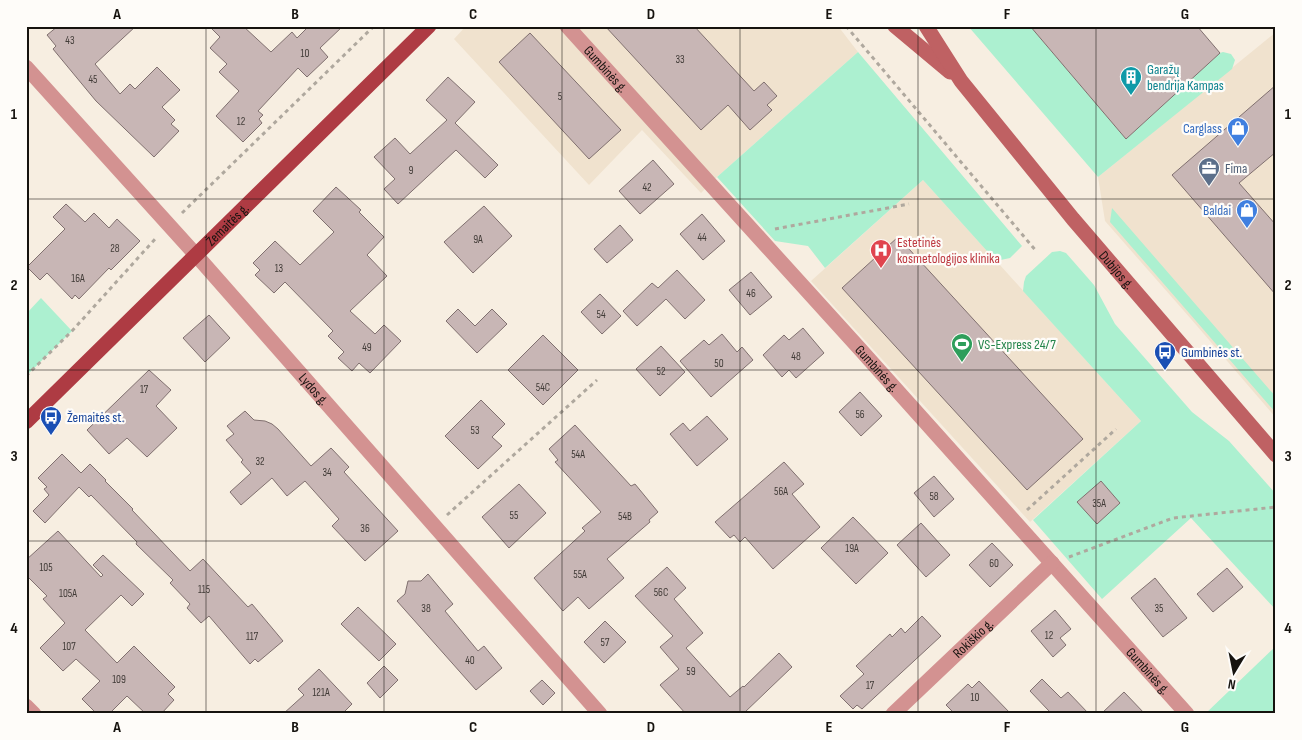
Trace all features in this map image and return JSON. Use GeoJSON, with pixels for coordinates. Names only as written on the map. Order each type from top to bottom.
{"type":"FeatureCollection","features":[{"type":"Feature","properties":{"kind":"main road","name":"Žemaitės g."},"geometry":{"type":"LineString","coordinates":[[26,422],[429,26]]}},
{"type":"Feature","properties":{"kind":"main road","name":"Dubijos g."},"geometry":{"type":"LineString","coordinates":[[895,26],[961,81]]}},
{"type":"Feature","properties":{"kind":"main road","name":"Dubijos g."},"geometry":{"type":"LineString","coordinates":[[926,26],[961,81],[1074,219],[1276,455]]}},
{"type":"Feature","properties":{"kind":"street","name":"Gumbinės g."},"geometry":{"type":"LineString","coordinates":[[567,26],[1187,714]]}},
{"type":"Feature","properties":{"kind":"street","name":"Lydos g."},"geometry":{"type":"LineString","coordinates":[[26,67],[196,255],[600,714]]}},
{"type":"Feature","properties":{"kind":"street","name":"Rokiškio g."},"geometry":{"type":"LineString","coordinates":[[893,714],[1052,563]]}},
{"type":"Feature","properties":{"kind":"street"},"geometry":{"type":"LineString","coordinates":[[26,706],[34,714]]}},
{"type":"Feature","properties":{"kind":"path"},"geometry":{"type":"LineString","coordinates":[[26,376],[72,331],[168,226],[374,26]]}},
{"type":"Feature","properties":{"kind":"path"},"geometry":{"type":"LineString","coordinates":[[846,26],[1036,252]]}},
{"type":"Feature","properties":{"kind":"path"},"geometry":{"type":"LineString","coordinates":[[754,233],[909,204]]}},
{"type":"Feature","properties":{"kind":"path"},"geometry":{"type":"LineString","coordinates":[[434,526],[597,380]]}},
{"type":"Feature","properties":{"kind":"path"},"geometry":{"type":"LineString","coordinates":[[1014,522],[1116,429]]}},
{"type":"Feature","properties":{"kind":"path"},"geometry":{"type":"LineString","coordinates":[[1052,563],[1173,518],[1276,507]]}},
{"type":"Feature","properties":{"kind":"shaded area"},"geometry":{"type":"Polygon","coordinates":[[[466,26],[838,26],[858,52],[701,193],[642,130],[589,185],[454,39],[466,26]]]}},
{"type":"Feature","properties":{"kind":"shaded area"},"geometry":{"type":"Polygon","coordinates":[[[1276,32],[1276,418],[1105,221],[1098,177],[1276,32]]]}},
{"type":"Feature","properties":{"kind":"shaded area"},"geometry":{"type":"Polygon","coordinates":[[[923,180],[1141,421],[1030,522],[811,281],[923,180]]]}},
{"type":"Feature","properties":{"kind":"green space"},"geometry":{"type":"Polygon","coordinates":[[[968,26],[1030,26],[1126,139],[1220,53],[1231,54],[1235,60],[1232,69],[1098,177],[968,26]]]}},
{"type":"Feature","properties":{"kind":"green space"},"geometry":{"type":"Polygon","coordinates":[[[858,52],[1022,246],[1010,258],[996,261],[923,180],[825,268],[808,246],[775,241],[717,177],[858,52]]]}},
{"type":"Feature","properties":{"kind":"green space"},"geometry":{"type":"Polygon","coordinates":[[[1112,208],[1276,397],[1276,413],[1110,222],[1112,208]]]}},
{"type":"Feature","properties":{"kind":"green space"},"geometry":{"type":"Polygon","coordinates":[[[1060,251],[1066,253],[1094,285],[1115,324],[1192,412],[1229,441],[1276,494],[1276,610],[1191,518],[1102,599],[1033,520],[1141,421],[1023,291],[1026,276],[1052,252],[1060,251]]]}},
{"type":"Feature","properties":{"kind":"green space"},"geometry":{"type":"Polygon","coordinates":[[[41,298],[72,331],[26,376],[26,314],[41,298]]]}},
{"type":"Feature","properties":{"kind":"green space"},"geometry":{"type":"Polygon","coordinates":[[[1276,646],[1276,714],[1205,714],[1276,646]]]}},
{"type":"Feature","properties":{"kind":"building"},"geometry":{"type":"Polygon","coordinates":[[[58,26],[136,26],[95,64],[120,94],[130,84],[135,89],[157,67],[180,90],[162,107],[175,120],[171,124],[179,131],[154,157],[96,101],[53,49],[56,46],[47,35],[58,26]]]}},
{"type":"Feature","properties":{"kind":"building"},"geometry":{"type":"Polygon","coordinates":[[[209,26],[243,26],[271,52],[292,32],[297,38],[309,26],[343,26],[320,48],[328,57],[307,77],[298,68],[258,111],[263,115],[259,119],[262,123],[243,142],[216,116],[239,91],[219,72],[227,64],[210,48],[220,37],[209,26]]]}},
{"type":"Feature","properties":{"kind":"building"},"geometry":{"type":"Polygon","coordinates":[[[605,26],[694,26],[754,91],[764,82],[777,96],[767,105],[772,110],[750,130],[728,105],[701,130],[605,26]]]}},
{"type":"Feature","properties":{"kind":"building","name":"Garažų bendrija Kampas"},"geometry":{"type":"Polygon","coordinates":[[[1030,26],[1197,26],[1220,53],[1126,139],[1030,26]]]}},
{"type":"Feature","properties":{"kind":"building"},"geometry":{"type":"Polygon","coordinates":[[[530,33],[621,130],[589,159],[499,62],[530,33]]]}},
{"type":"Feature","properties":{"kind":"building"},"geometry":{"type":"Polygon","coordinates":[[[448,77],[475,102],[455,123],[498,165],[485,178],[456,150],[398,204],[384,189],[395,179],[374,157],[395,138],[410,154],[447,120],[426,100],[448,77]]]}},
{"type":"Feature","properties":{"kind":"building"},"geometry":{"type":"Polygon","coordinates":[[[1276,85],[1276,152],[1239,183],[1276,225],[1276,295],[1172,175],[1276,85]]]}},
{"type":"Feature","properties":{"kind":"building"},"geometry":{"type":"Polygon","coordinates":[[[653,160],[674,184],[640,214],[619,191],[653,160]]]}},
{"type":"Feature","properties":{"kind":"building"},"geometry":{"type":"Polygon","coordinates":[[[336,187],[361,210],[359,212],[384,237],[367,255],[387,276],[350,311],[375,334],[384,325],[401,341],[370,373],[359,363],[352,371],[338,358],[344,352],[328,336],[333,331],[285,282],[274,293],[255,275],[260,270],[253,263],[275,241],[300,265],[334,232],[313,211],[336,187]]]}},
{"type":"Feature","properties":{"kind":"building"},"geometry":{"type":"Polygon","coordinates":[[[66,204],[85,222],[94,213],[109,228],[117,219],[140,241],[111,270],[109,268],[79,299],[75,295],[72,299],[47,273],[40,280],[27,267],[65,229],[53,217],[66,204]]]}},
{"type":"Feature","properties":{"kind":"building"},"geometry":{"type":"Polygon","coordinates":[[[484,206],[512,236],[473,273],[444,242],[484,206]]]}},
{"type":"Feature","properties":{"kind":"building"},"geometry":{"type":"Polygon","coordinates":[[[702,214],[725,241],[703,260],[680,234],[702,214]]]}},
{"type":"Feature","properties":{"kind":"building"},"geometry":{"type":"Polygon","coordinates":[[[620,225],[633,240],[607,263],[594,249],[620,225]]]}},
{"type":"Feature","properties":{"kind":"building","name":"VS-Express 24/7"},"geometry":{"type":"Polygon","coordinates":[[[898,237],[1083,439],[1027,490],[842,288],[898,237]]]}},
{"type":"Feature","properties":{"kind":"building"},"geometry":{"type":"Polygon","coordinates":[[[677,270],[705,300],[685,319],[666,299],[637,326],[623,311],[652,283],[658,288],[677,270]]]}},
{"type":"Feature","properties":{"kind":"building"},"geometry":{"type":"Polygon","coordinates":[[[751,272],[772,297],[750,315],[729,290],[751,272]]]}},
{"type":"Feature","properties":{"kind":"building"},"geometry":{"type":"Polygon","coordinates":[[[600,294],[621,316],[602,334],[581,312],[600,294]]]}},
{"type":"Feature","properties":{"kind":"building"},"geometry":{"type":"Polygon","coordinates":[[[458,309],[475,326],[492,309],[507,324],[477,353],[446,321],[458,309]]]}},
{"type":"Feature","properties":{"kind":"building"},"geometry":{"type":"Polygon","coordinates":[[[209,315],[230,338],[205,362],[183,338],[209,315]]]}},
{"type":"Feature","properties":{"kind":"building"},"geometry":{"type":"Polygon","coordinates":[[[803,328],[824,353],[796,378],[789,370],[782,377],[763,355],[784,335],[789,340],[803,328]]]}},
{"type":"Feature","properties":{"kind":"building"},"geometry":{"type":"Polygon","coordinates":[[[722,334],[737,352],[742,347],[753,360],[711,397],[680,361],[704,340],[709,345],[722,334]]]}},
{"type":"Feature","properties":{"kind":"building"},"geometry":{"type":"Polygon","coordinates":[[[543,335],[578,370],[543,405],[508,370],[543,335]]]}},
{"type":"Feature","properties":{"kind":"building"},"geometry":{"type":"Polygon","coordinates":[[[661,346],[685,372],[660,396],[636,369],[661,346]]]}},
{"type":"Feature","properties":{"kind":"building"},"geometry":{"type":"Polygon","coordinates":[[[149,370],[171,390],[156,406],[177,428],[147,457],[127,438],[109,454],[87,430],[149,370]]]}},
{"type":"Feature","properties":{"kind":"building"},"geometry":{"type":"Polygon","coordinates":[[[860,392],[882,416],[861,436],[839,412],[860,392]]]}},
{"type":"Feature","properties":{"kind":"building"},"geometry":{"type":"Polygon","coordinates":[[[481,400],[505,424],[492,437],[502,446],[478,469],[445,436],[481,400]]]}},
{"type":"Feature","properties":{"kind":"building"},"geometry":{"type":"Polygon","coordinates":[[[245,411],[254,420],[265,421],[278,429],[311,466],[331,448],[349,467],[344,472],[398,531],[365,561],[332,526],[339,519],[305,481],[287,496],[272,478],[241,505],[230,492],[251,473],[226,440],[234,434],[227,426],[245,411]]]}},
{"type":"Feature","properties":{"kind":"building"},"geometry":{"type":"Polygon","coordinates":[[[707,416],[728,439],[697,466],[670,434],[683,423],[690,431],[707,416]]]}},
{"type":"Feature","properties":{"kind":"building"},"geometry":{"type":"Polygon","coordinates":[[[575,425],[631,486],[635,484],[658,512],[649,520],[650,522],[607,559],[624,578],[589,609],[578,597],[563,611],[534,578],[585,531],[582,528],[601,512],[555,462],[558,460],[549,449],[575,425]]]}},
{"type":"Feature","properties":{"kind":"building"},"geometry":{"type":"Polygon","coordinates":[[[62,454],[81,473],[90,464],[190,571],[203,559],[248,607],[252,604],[283,641],[258,662],[255,659],[250,664],[209,616],[201,623],[187,608],[190,604],[170,583],[173,580],[136,544],[137,542],[91,495],[89,497],[79,487],[45,523],[33,511],[49,495],[44,489],[47,487],[38,478],[62,454]]]}},
{"type":"Feature","properties":{"kind":"building"},"geometry":{"type":"Polygon","coordinates":[[[784,462],[804,484],[792,494],[820,527],[773,569],[745,537],[740,542],[734,535],[730,538],[715,522],[784,462]]]}},
{"type":"Feature","properties":{"kind":"building"},"geometry":{"type":"Polygon","coordinates":[[[934,476],[954,499],[934,517],[914,493],[934,476]]]}},
{"type":"Feature","properties":{"kind":"building"},"geometry":{"type":"Polygon","coordinates":[[[1101,481],[1120,503],[1097,524],[1077,502],[1101,481]]]}},
{"type":"Feature","properties":{"kind":"building"},"geometry":{"type":"Polygon","coordinates":[[[519,484],[546,513],[509,548],[482,517],[519,484]]]}},
{"type":"Feature","properties":{"kind":"building"},"geometry":{"type":"Polygon","coordinates":[[[853,517],[888,553],[856,584],[821,548],[853,517]]]}},
{"type":"Feature","properties":{"kind":"building"},"geometry":{"type":"Polygon","coordinates":[[[921,523],[950,555],[926,577],[897,545],[921,523]]]}},
{"type":"Feature","properties":{"kind":"building"},"geometry":{"type":"Polygon","coordinates":[[[58,531],[101,577],[103,575],[93,565],[103,555],[144,594],[132,606],[121,595],[85,630],[117,663],[134,646],[175,687],[168,694],[174,700],[161,714],[146,714],[127,696],[109,714],[97,714],[82,699],[100,681],[76,659],[63,671],[40,648],[65,623],[43,599],[47,596],[26,575],[26,560],[58,531]]]}},
{"type":"Feature","properties":{"kind":"building"},"geometry":{"type":"Polygon","coordinates":[[[992,543],[1013,565],[990,587],[969,565],[992,543]]]}},
{"type":"Feature","properties":{"kind":"building"},"geometry":{"type":"Polygon","coordinates":[[[667,567],[686,588],[674,599],[703,633],[686,648],[730,697],[744,687],[779,653],[792,667],[745,714],[686,714],[660,685],[679,669],[660,647],[673,636],[635,596],[667,567]]]}},
{"type":"Feature","properties":{"kind":"building"},"geometry":{"type":"Polygon","coordinates":[[[1227,568],[1243,587],[1213,612],[1197,594],[1227,568]]]}},
{"type":"Feature","properties":{"kind":"building"},"geometry":{"type":"Polygon","coordinates":[[[428,574],[453,604],[445,611],[478,651],[484,646],[502,668],[476,690],[397,601],[405,594],[408,581],[421,581],[428,574]]]}},
{"type":"Feature","properties":{"kind":"building"},"geometry":{"type":"Polygon","coordinates":[[[1155,578],[1187,618],[1163,637],[1131,598],[1155,578]]]}},
{"type":"Feature","properties":{"kind":"building"},"geometry":{"type":"Polygon","coordinates":[[[358,607],[396,644],[379,661],[341,624],[358,607]]]}},
{"type":"Feature","properties":{"kind":"building"},"geometry":{"type":"Polygon","coordinates":[[[1055,610],[1071,629],[1060,638],[1066,645],[1053,657],[1031,631],[1055,610]]]}},
{"type":"Feature","properties":{"kind":"building"},"geometry":{"type":"Polygon","coordinates":[[[922,616],[941,636],[862,709],[857,705],[853,709],[840,696],[864,674],[856,666],[890,634],[892,637],[901,628],[905,633],[922,616]]]}},
{"type":"Feature","properties":{"kind":"building"},"geometry":{"type":"Polygon","coordinates":[[[605,621],[626,642],[604,663],[584,642],[605,621]]]}},
{"type":"Feature","properties":{"kind":"building"},"geometry":{"type":"Polygon","coordinates":[[[384,666],[398,680],[380,698],[367,683],[384,666]]]}},
{"type":"Feature","properties":{"kind":"building"},"geometry":{"type":"Polygon","coordinates":[[[319,669],[352,704],[342,714],[283,714],[304,695],[298,689],[319,669]]]}},
{"type":"Feature","properties":{"kind":"building"},"geometry":{"type":"Polygon","coordinates":[[[1042,679],[1061,698],[1068,692],[1089,714],[1046,714],[1049,711],[1030,691],[1042,679]]]}},
{"type":"Feature","properties":{"kind":"building"},"geometry":{"type":"Polygon","coordinates":[[[542,680],[555,693],[543,705],[530,691],[542,680]]]}},
{"type":"Feature","properties":{"kind":"building"},"geometry":{"type":"Polygon","coordinates":[[[979,681],[1011,714],[955,714],[946,705],[968,684],[972,688],[979,681]]]}},
{"type":"Feature","properties":{"kind":"building"},"geometry":{"type":"Polygon","coordinates":[[[1124,692],[1145,714],[1101,714],[1124,692]]]}},
{"type":"Feature","properties":{"kind":"place","name":"Garažų bendrija Kampas"},"geometry":{"type":"Point","coordinates":[1131,96]}},
{"type":"Feature","properties":{"kind":"place","name":"Carglass"},"geometry":{"type":"Point","coordinates":[1238,147]}},
{"type":"Feature","properties":{"kind":"place","name":"Fima"},"geometry":{"type":"Point","coordinates":[1209,187]}},
{"type":"Feature","properties":{"kind":"place","name":"Baldai"},"geometry":{"type":"Point","coordinates":[1247,229]}},
{"type":"Feature","properties":{"kind":"place","name":"Estetinės kosmetologijos klinika"},"geometry":{"type":"Point","coordinates":[881,269]}},
{"type":"Feature","properties":{"kind":"place","name":"VS-Express 24/7"},"geometry":{"type":"Point","coordinates":[962,363]}},
{"type":"Feature","properties":{"kind":"place","name":"Gumbinės st."},"geometry":{"type":"Point","coordinates":[1165,371]}},
{"type":"Feature","properties":{"kind":"place","name":"Žemaitės st."},"geometry":{"type":"Point","coordinates":[51,436]}}]}
